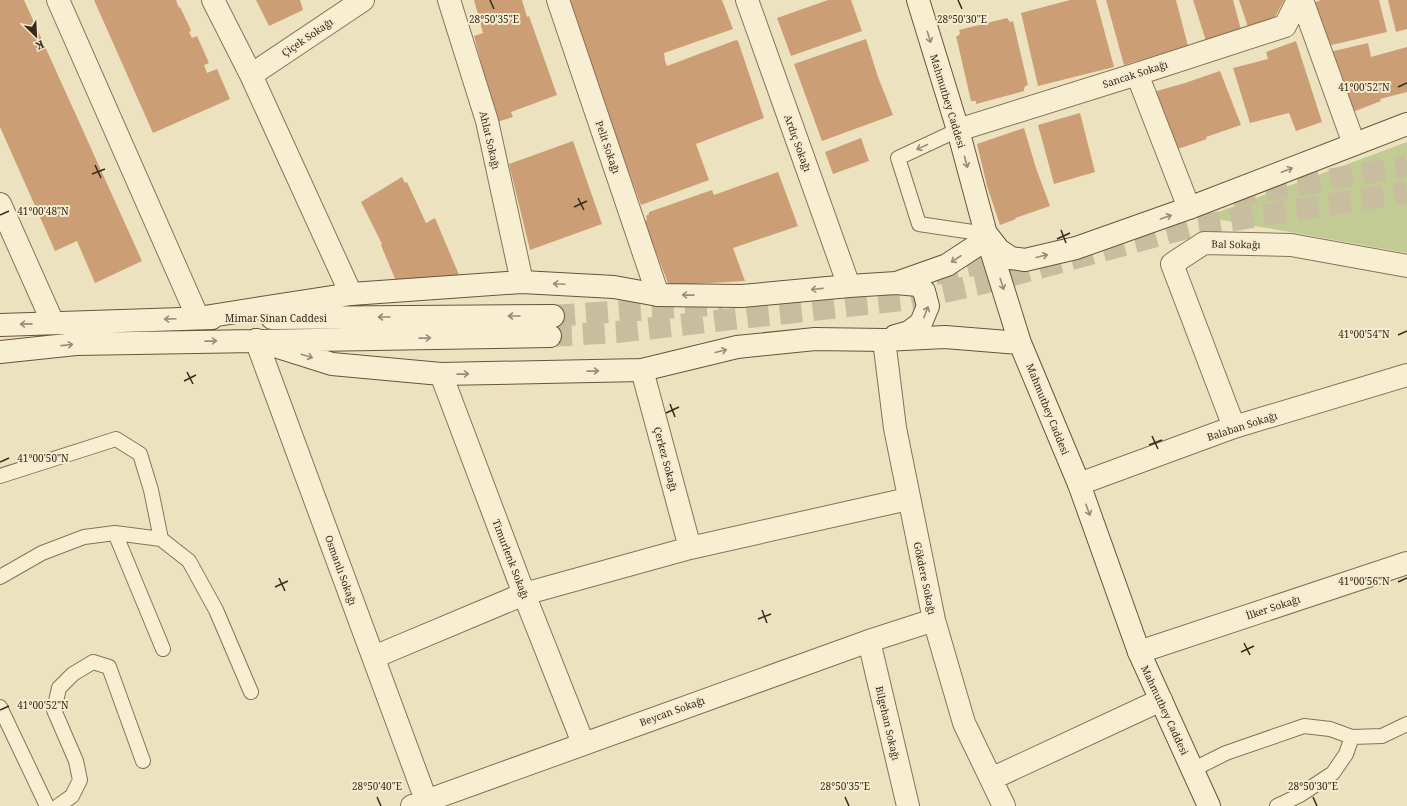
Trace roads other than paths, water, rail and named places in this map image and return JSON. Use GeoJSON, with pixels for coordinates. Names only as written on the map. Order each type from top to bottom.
{"type":"FeatureCollection","features":[{"type":"Feature","properties":{"kind":"street"},"geometry":{"type":"LineString","coordinates":[[58,0],[198,318],[351,294],[522,282],[614,287],[658,295],[742,296],[896,283],[918,285],[924,291],[928,306],[921,323],[909,332],[884,340]]}},
{"type":"Feature","properties":{"kind":"street"},"geometry":{"type":"LineString","coordinates":[[213,0],[251,75],[351,294]]}},
{"type":"Feature","properties":{"kind":"street","name":"Çiçek Sokağı"},"geometry":{"type":"LineString","coordinates":[[251,75],[363,0]]}},
{"type":"Feature","properties":{"kind":"street","name":"Ahlat Sokağı"},"geometry":{"type":"LineString","coordinates":[[449,0],[487,121],[522,282]]}},
{"type":"Feature","properties":{"kind":"street","name":"Pelit Sokağı"},"geometry":{"type":"LineString","coordinates":[[558,0],[658,295]]}},
{"type":"Feature","properties":{"kind":"street","name":"Ardıç Sokağı"},"geometry":{"type":"LineString","coordinates":[[747,0],[849,286]]}},
{"type":"Feature","properties":{"kind":"street","name":"Mahmutbey Caddesi"},"geometry":{"type":"LineString","coordinates":[[918,0],[958,130],[986,234],[1020,343],[1079,484],[1138,652],[1209,806]]}},
{"type":"Feature","properties":{"kind":"street","name":"Sancak Sokağı"},"geometry":{"type":"LineString","coordinates":[[958,130],[1285,26],[1298,0]]}},
{"type":"Feature","properties":{"kind":"street"},"geometry":{"type":"LineString","coordinates":[[1302,0],[1354,144]]}},
{"type":"Feature","properties":{"kind":"street"},"geometry":{"type":"LineString","coordinates":[[1136,74],[1189,208]]}},
{"type":"Feature","properties":{"kind":"street"},"geometry":{"type":"LineString","coordinates":[[896,283],[947,265],[976,246],[986,234],[999,250],[1011,258],[1026,260],[1076,248],[1189,208],[1407,124]]}},
{"type":"Feature","properties":{"kind":"street"},"geometry":{"type":"LineString","coordinates":[[0,204],[53,323]]}},
{"type":"Feature","properties":{"kind":"street","name":"Bal Sokağı"},"geometry":{"type":"LineString","coordinates":[[1234,427],[1172,264],[1204,243],[1291,245],[1407,266]]}},
{"type":"Feature","properties":{"kind":"street","name":"Mimar Sinan Caddesi"},"geometry":{"type":"LineString","coordinates":[[0,325],[198,318],[552,326],[256,340],[76,344],[0,352]]}},
{"type":"Feature","properties":{"kind":"street"},"geometry":{"type":"LineString","coordinates":[[256,340],[332,364],[441,374],[642,370],[737,347],[815,339],[884,340],[945,336],[1020,343]]}},
{"type":"Feature","properties":{"kind":"street","name":"Osmanlı Sokağı"},"geometry":{"type":"LineString","coordinates":[[256,340],[374,657],[419,803]]}},
{"type":"Feature","properties":{"kind":"street","name":"Gökdere Sokağı"},"geometry":{"type":"LineString","coordinates":[[884,340],[895,428],[908,499],[934,620],[964,723],[1004,806]]}},
{"type":"Feature","properties":{"kind":"street","name":"Çerkez Sokağı"},"geometry":{"type":"LineString","coordinates":[[642,370],[690,548]]}},
{"type":"Feature","properties":{"kind":"street","name":"Timurlenk Sokağı"},"geometry":{"type":"LineString","coordinates":[[441,374],[524,594],[583,743]]}},
{"type":"Feature","properties":{"kind":"street","name":"Balaban Sokağı"},"geometry":{"type":"LineString","coordinates":[[1079,484],[1234,427],[1407,375]]}},
{"type":"Feature","properties":{"kind":"street"},"geometry":{"type":"LineString","coordinates":[[374,657],[524,594],[690,548],[908,499]]}},
{"type":"Feature","properties":{"kind":"street","name":"İlker Sokağı"},"geometry":{"type":"LineString","coordinates":[[1138,652],[1407,563]]}},
{"type":"Feature","properties":{"kind":"street","name":"Beycan Sokağı"},"geometry":{"type":"LineString","coordinates":[[419,803],[869,641],[934,620]]}},
{"type":"Feature","properties":{"kind":"street","name":"Bilgehan Sokağı"},"geometry":{"type":"LineString","coordinates":[[869,641],[908,806]]}},
{"type":"Feature","properties":{"kind":"street"},"geometry":{"type":"LineString","coordinates":[[991,779],[1161,700]]}},
{"type":"Feature","properties":{"kind":"lane"},"geometry":{"type":"LineString","coordinates":[[958,130],[898,158],[919,224],[986,234]]}},
{"type":"Feature","properties":{"kind":"lane"},"geometry":{"type":"LineString","coordinates":[[0,476],[116,439],[140,454],[161,539]]}},
{"type":"Feature","properties":{"kind":"lane"},"geometry":{"type":"LineString","coordinates":[[115,533],[163,648]]}},
{"type":"Feature","properties":{"kind":"lane"},"geometry":{"type":"LineString","coordinates":[[0,577],[42,553],[84,537],[115,533],[161,539],[189,561],[216,610],[251,692]]}},
{"type":"Feature","properties":{"kind":"lane"},"geometry":{"type":"LineString","coordinates":[[58,806],[72,796],[80,780],[76,761],[54,710],[58,688],[73,674],[93,662],[109,667],[143,761]]}},
{"type":"Feature","properties":{"kind":"lane"},"geometry":{"type":"LineString","coordinates":[[0,707],[47,806]]}},
{"type":"Feature","properties":{"kind":"lane"},"geometry":{"type":"LineString","coordinates":[[1192,770],[1226,753],[1304,726],[1330,729],[1352,737],[1382,736],[1407,724]]}},
{"type":"Feature","properties":{"kind":"lane"},"geometry":{"type":"LineString","coordinates":[[1277,806],[1300,795],[1334,773],[1346,754],[1352,737]]}},
{"type":"Feature","properties":{"kind":"tunnel"},"geometry":{"type":"LineString","coordinates":[[1233,197],[1407,166]]}},
{"type":"Feature","properties":{"kind":"tunnel"},"geometry":{"type":"LineString","coordinates":[[550,336],[617,332],[911,299],[976,285],[1190,227],[1407,192]]}},
{"type":"Feature","properties":{"kind":"tunnel"},"geometry":{"type":"LineString","coordinates":[[935,274],[1013,255]]}},
{"type":"Feature","properties":{"kind":"tunnel"},"geometry":{"type":"LineString","coordinates":[[553,316],[723,304]]}}]}
